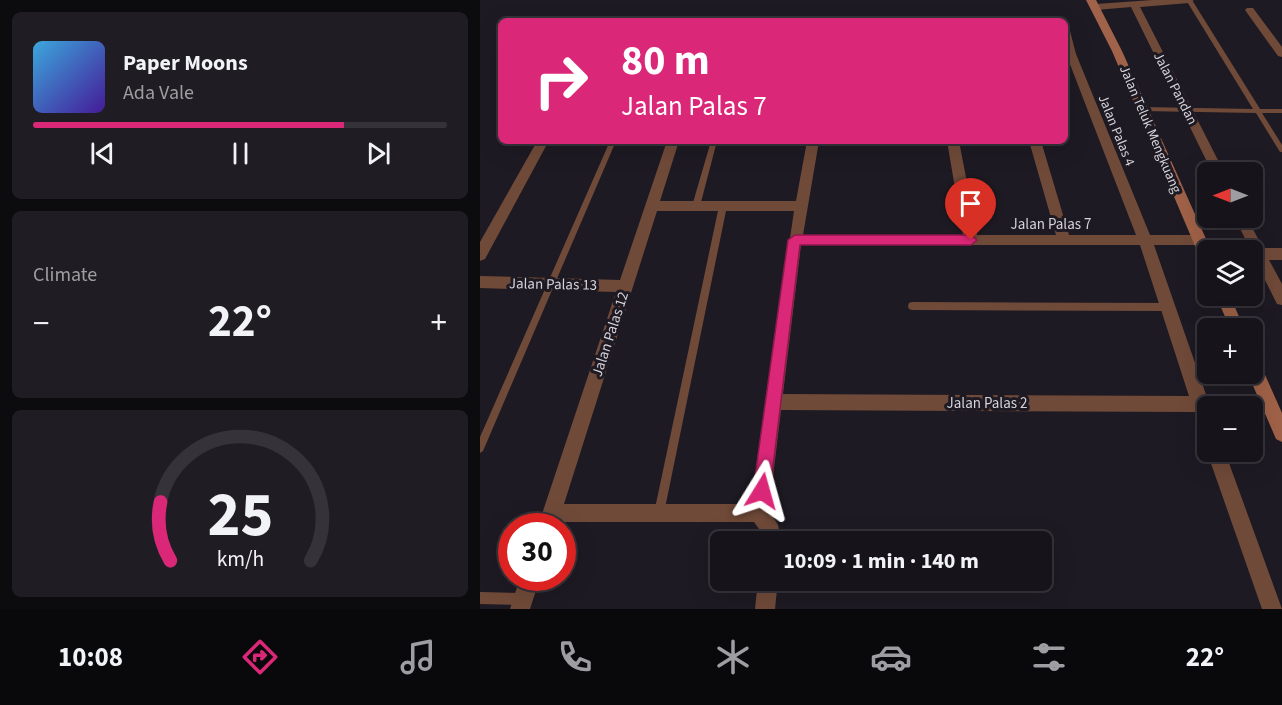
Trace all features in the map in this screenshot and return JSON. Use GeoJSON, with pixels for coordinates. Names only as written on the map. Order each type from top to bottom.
{"type":"FeatureCollection","features":[{"type":"Feature","properties":{"kind":"street"},"geometry":{"type":"LineString","coordinates":[[1094,4],[1189,0]]}},
{"type":"Feature","properties":{"kind":"street","name":"Jalan Teluk Mengkuang"},"geometry":{"type":"LineString","coordinates":[[1094,4],[1200,240]]}},
{"type":"Feature","properties":{"kind":"street","name":"Jalan Pandan"},"geometry":{"type":"LineString","coordinates":[[1134,4],[1213,162]]}},
{"type":"Feature","properties":{"kind":"street"},"geometry":{"type":"LineString","coordinates":[[1250,10],[1282,54]]}},
{"type":"Feature","properties":{"kind":"street","name":"Jalan Palas 4"},"geometry":{"type":"LineString","coordinates":[[1068,55],[1144,240],[1197,398]]}},
{"type":"Feature","properties":{"kind":"street","name":"Jalan Palas 12"},"geometry":{"type":"LineString","coordinates":[[551,513],[672,144]]}},
{"type":"Feature","properties":{"kind":"street"},"geometry":{"type":"LineString","coordinates":[[769,531],[759,513],[795,240],[812,144]]}},
{"type":"Feature","properties":{"kind":"street"},"geometry":{"type":"LineString","coordinates":[[954,144],[971,240]]}},
{"type":"Feature","properties":{"kind":"street"},"geometry":{"type":"LineString","coordinates":[[1036,144],[1064,240]]}},
{"type":"Feature","properties":{"kind":"street"},"geometry":{"type":"LineString","coordinates":[[480,255],[540,146]]}},
{"type":"Feature","properties":{"kind":"street"},"geometry":{"type":"LineString","coordinates":[[652,206],[801,206]]}},
{"type":"Feature","properties":{"kind":"street","name":"Jalan Palas 7"},"geometry":{"type":"LineString","coordinates":[[795,240],[1144,240],[1197,250]]}},
{"type":"Feature","properties":{"kind":"street"},"geometry":{"type":"LineString","coordinates":[[1263,254],[1282,254]]}},
{"type":"Feature","properties":{"kind":"street"},"geometry":{"type":"LineString","coordinates":[[1263,266],[1282,299]]}},
{"type":"Feature","properties":{"kind":"street","name":"Jalan Palas 13"},"geometry":{"type":"LineString","coordinates":[[480,282],[626,286]]}},
{"type":"Feature","properties":{"kind":"street"},"geometry":{"type":"LineString","coordinates":[[1261,384],[1282,433]]}},
{"type":"Feature","properties":{"kind":"street","name":"Jalan Palas 2"},"geometry":{"type":"LineString","coordinates":[[774,402],[1197,404]]}},
{"type":"Feature","properties":{"kind":"street"},"geometry":{"type":"LineString","coordinates":[[1220,462],[1272,609]]}},
{"type":"Feature","properties":{"kind":"street"},"geometry":{"type":"LineString","coordinates":[[576,518],[658,513],[759,513]]}},
{"type":"Feature","properties":{"kind":"street"},"geometry":{"type":"LineString","coordinates":[[765,609],[767,591]]}},
{"type":"Feature","properties":{"kind":"lane"},"geometry":{"type":"LineString","coordinates":[[1189,0],[1282,150]]}},
{"type":"Feature","properties":{"kind":"lane"},"geometry":{"type":"LineString","coordinates":[[1142,109],[1282,111]]}},
{"type":"Feature","properties":{"kind":"lane"},"geometry":{"type":"LineString","coordinates":[[480,448],[612,144]]}},
{"type":"Feature","properties":{"kind":"lane"},"geometry":{"type":"LineString","coordinates":[[696,206],[713,144]]}},
{"type":"Feature","properties":{"kind":"lane"},"geometry":{"type":"LineString","coordinates":[[658,513],[723,206]]}},
{"type":"Feature","properties":{"kind":"lane"},"geometry":{"type":"LineString","coordinates":[[912,306],[1167,307]]}},
{"type":"Feature","properties":{"kind":"lane"},"geometry":{"type":"LineString","coordinates":[[480,598],[522,604]]}},
{"type":"Feature","properties":{"kind":"route"},"geometry":{"type":"LineString","coordinates":[[762,491],[795,240],[971,240]]}}]}
